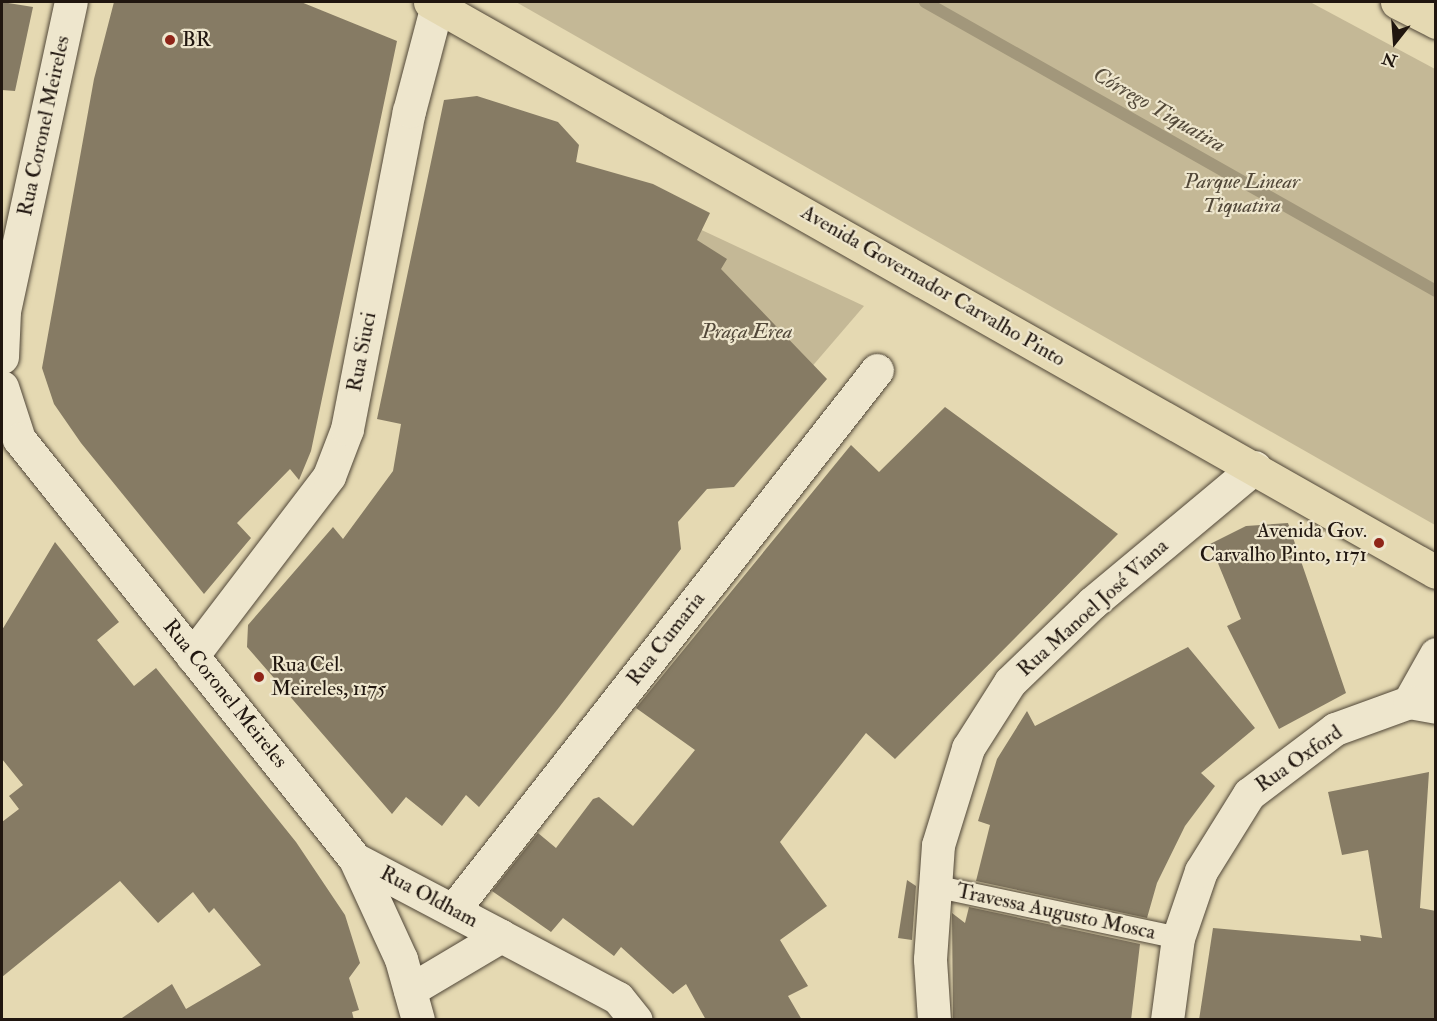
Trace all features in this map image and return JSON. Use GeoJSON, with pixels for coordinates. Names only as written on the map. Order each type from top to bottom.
{"type":"FeatureCollection","features":[{"type":"Feature","properties":{"kind":"main road"},"geometry":{"type":"LineString","coordinates":[[1397,2],[1436,22]]}},
{"type":"Feature","properties":{"kind":"main road","name":"Avenida Governador Carvalho Pinto"},"geometry":{"type":"LineString","coordinates":[[434,3],[1255,467],[1433,574]]}},
{"type":"Feature","properties":{"kind":"street","name":"Rua Coronel Meireles"},"geometry":{"type":"LineString","coordinates":[[2,357],[3,311],[71,2]]}},
{"type":"Feature","properties":{"kind":"street","name":"Rua Siuci"},"geometry":{"type":"LineString","coordinates":[[192,656],[329,476],[347,429],[409,111],[434,3]]}},
{"type":"Feature","properties":{"kind":"street","name":"Rua Cumaria"},"geometry":{"type":"LineString","coordinates":[[454,909],[877,370]]}},
{"type":"Feature","properties":{"kind":"street","name":"Rua Coronel Meireles"},"geometry":{"type":"LineString","coordinates":[[2,387],[19,440],[355,860],[401,959],[414,1005]]}},
{"type":"Feature","properties":{"kind":"street","name":"Rua Manoel José Viana"},"geometry":{"type":"LineString","coordinates":[[934,1020],[930,959],[933,886],[952,786],[968,748],[1010,682],[1092,603],[1255,467]]}},
{"type":"Feature","properties":{"kind":"street","name":"Rua Oxford"},"geometry":{"type":"LineString","coordinates":[[1167,1020],[1178,938],[1201,871],[1249,794],[1335,729],[1422,704],[1436,654]]}},
{"type":"Feature","properties":{"kind":"street","name":"Rua Oldham"},"geometry":{"type":"LineString","coordinates":[[355,860],[454,909],[618,998],[636,1020]]}},
{"type":"Feature","properties":{"kind":"street","name":"Rua Oldham"},"geometry":{"type":"LineString","coordinates":[[414,1005],[501,936]]}},
{"type":"Feature","properties":{"kind":"lane","name":"Travessa Augusto Mosca"},"geometry":{"type":"LineString","coordinates":[[933,886],[1178,938]]}},
{"type":"Feature","properties":{"kind":"green space","name":"Parque Linear Tiquatira"},"geometry":{"type":"Polygon","coordinates":[[[516,2],[1310,2],[1435,69],[1435,525],[516,2]]]}},
{"type":"Feature","properties":{"kind":"green space","name":"Praça Erea"},"geometry":{"type":"Polygon","coordinates":[[[676,218],[864,306],[754,434],[676,218]]]}},
{"type":"Feature","properties":{"kind":"building"},"geometry":{"type":"Polygon","coordinates":[[[2,2],[33,7],[15,91],[2,90],[2,2]]]}},
{"type":"Feature","properties":{"kind":"building"},"geometry":{"type":"Polygon","coordinates":[[[114,2],[301,2],[397,41],[311,451],[299,480],[290,469],[237,523],[251,538],[204,594],[81,443],[54,404],[42,368],[94,79],[114,2]]]}},
{"type":"Feature","properties":{"kind":"building"},"geometry":{"type":"Polygon","coordinates":[[[477,96],[558,122],[579,145],[576,162],[653,184],[710,213],[697,240],[727,259],[721,269],[827,379],[734,487],[707,489],[678,522],[681,549],[557,710],[479,807],[466,795],[442,826],[406,797],[392,814],[247,647],[248,625],[333,527],[343,539],[393,471],[401,424],[377,419],[444,100],[477,96]]]}},
{"type":"Feature","properties":{"kind":"building"},"geometry":{"type":"Polygon","coordinates":[[[945,407],[1118,534],[895,759],[866,733],[780,842],[827,906],[780,940],[808,986],[788,996],[802,1020],[706,1020],[686,984],[673,994],[621,947],[614,956],[563,918],[551,932],[492,891],[538,833],[556,848],[593,799],[599,797],[633,826],[695,750],[636,708],[851,445],[879,472],[945,407]]]}},
{"type":"Feature","properties":{"kind":"building"},"geometry":{"type":"Polygon","coordinates":[[[1288,523],[1346,693],[1279,729],[1227,626],[1241,619],[1210,544],[1246,526],[1288,523]]]}},
{"type":"Feature","properties":{"kind":"building"},"geometry":{"type":"Polygon","coordinates":[[[55,542],[119,622],[97,640],[134,686],[156,668],[296,842],[345,915],[360,963],[349,978],[359,1010],[352,1012],[354,1020],[119,1020],[172,984],[186,1009],[261,965],[214,908],[209,913],[193,892],[158,923],[120,881],[2,977],[2,822],[19,809],[9,796],[23,785],[2,759],[2,630],[55,542]]]}},
{"type":"Feature","properties":{"kind":"building"},"geometry":{"type":"Polygon","coordinates":[[[1188,647],[1255,728],[1201,773],[1215,786],[1185,826],[1157,883],[1147,918],[976,881],[990,825],[978,821],[997,759],[1027,711],[1035,726],[1188,647]]]}},
{"type":"Feature","properties":{"kind":"building"},"geometry":{"type":"Polygon","coordinates":[[[1429,772],[1420,908],[1436,911],[1436,1020],[1199,1020],[1213,928],[1361,941],[1360,935],[1382,938],[1368,850],[1342,855],[1328,792],[1429,772]]]}},
{"type":"Feature","properties":{"kind":"building"},"geometry":{"type":"Polygon","coordinates":[[[907,880],[916,886],[912,940],[898,938],[907,880]]]}},
{"type":"Feature","properties":{"kind":"building"},"geometry":{"type":"Polygon","coordinates":[[[969,907],[1140,944],[1131,1020],[953,1020],[952,913],[965,923],[969,907]]]}},
{"type":"Feature","properties":{"kind":"waterway","name":"Córrego Tiquatira"},"geometry":{"type":"LineString","coordinates":[[925,2],[1436,291]]}},
{"type":"Feature","properties":{"kind":"place","name":"BR"},"geometry":{"type":"Point","coordinates":[170,40]}},
{"type":"Feature","properties":{"kind":"place","name":"Avenida Gov. Carvalho Pinto, 1171"},"geometry":{"type":"Point","coordinates":[1379,543]}},
{"type":"Feature","properties":{"kind":"place","name":"Rua Cel. Meireles, 1175"},"geometry":{"type":"Point","coordinates":[259,677]}}]}
